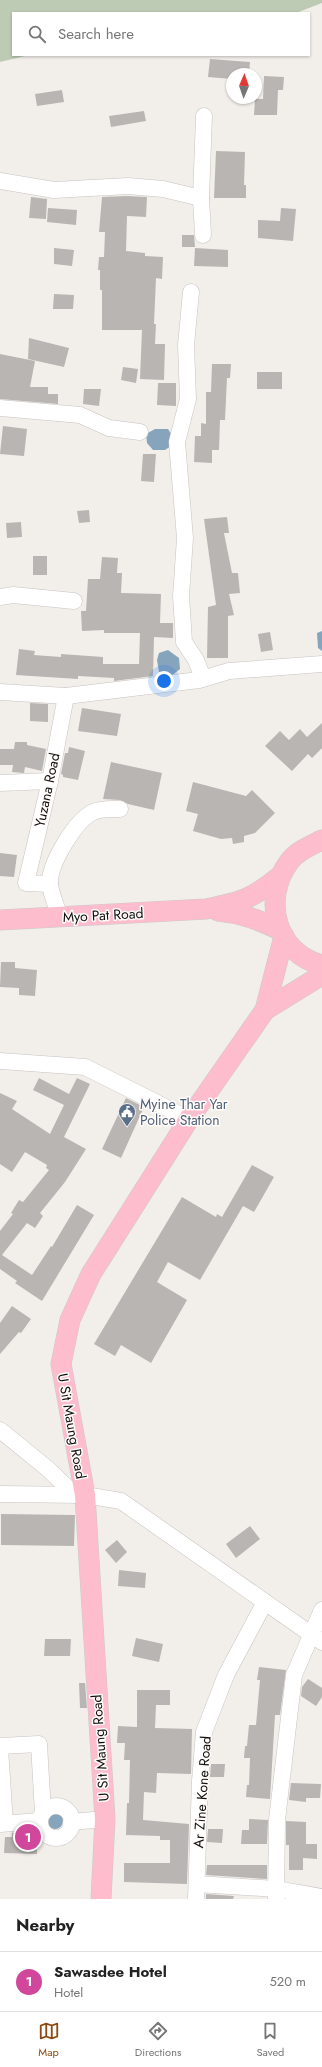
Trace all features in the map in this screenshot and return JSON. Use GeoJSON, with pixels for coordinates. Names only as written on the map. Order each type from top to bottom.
{"type":"FeatureCollection","features":[{"type":"Feature","properties":{"kind":"main road"},"geometry":{"type":"LineString","coordinates":[[322,840],[305,848],[290,860],[280,877],[274,894],[275,913],[282,933],[290,945],[304,957],[322,965]]}},
{"type":"Feature","properties":{"kind":"main road"},"geometry":{"type":"LineString","coordinates":[[206,909],[236,903],[259,894],[280,877]]}},
{"type":"Feature","properties":{"kind":"main road"},"geometry":{"type":"LineString","coordinates":[[206,909],[238,913],[257,919],[282,933]]}},
{"type":"Feature","properties":{"kind":"main road","name":"Myo Pat Road"},"geometry":{"type":"LineString","coordinates":[[0,920],[206,909]]}},
{"type":"Feature","properties":{"kind":"main road"},"geometry":{"type":"LineString","coordinates":[[266,1010],[282,933]]}},
{"type":"Feature","properties":{"kind":"main road"},"geometry":{"type":"LineString","coordinates":[[266,1010],[322,975]]}},
{"type":"Feature","properties":{"kind":"main road","name":"U Sit Maung Road"},"geometry":{"type":"LineString","coordinates":[[101,1899],[105,1819],[80,1495],[61,1364],[70,1320],[92,1274],[189,1119],[266,1010]]}},
{"type":"Feature","properties":{"kind":"street"},"geometry":{"type":"LineString","coordinates":[[203,235],[201,198],[204,116]]}},
{"type":"Feature","properties":{"kind":"street"},"geometry":{"type":"LineString","coordinates":[[0,181],[54,190],[128,186],[164,189],[201,198]]}},
{"type":"Feature","properties":{"kind":"street"},"geometry":{"type":"LineString","coordinates":[[191,292],[186,345],[188,399],[177,442],[185,538],[181,596],[184,642],[196,660],[203,678]]}},
{"type":"Feature","properties":{"kind":"street"},"geometry":{"type":"LineString","coordinates":[[0,408],[80,416],[109,428],[140,432]]}},
{"type":"Feature","properties":{"kind":"street"},"geometry":{"type":"LineString","coordinates":[[0,597],[13,595],[74,601]]}},
{"type":"Feature","properties":{"kind":"street"},"geometry":{"type":"LineString","coordinates":[[0,692],[66,696],[203,678],[229,671],[322,664]]}},
{"type":"Feature","properties":{"kind":"street","name":"Yuzana Road"},"geometry":{"type":"LineString","coordinates":[[50,884],[26,883],[50,781],[66,696]]}},
{"type":"Feature","properties":{"kind":"street"},"geometry":{"type":"LineString","coordinates":[[0,783],[50,781]]}},
{"type":"Feature","properties":{"kind":"street"},"geometry":{"type":"LineString","coordinates":[[60,917],[50,884],[52,871],[68,838],[92,813],[104,809],[120,810]]}},
{"type":"Feature","properties":{"kind":"street"},"geometry":{"type":"LineString","coordinates":[[0,1061],[86,1067],[189,1119]]}},
{"type":"Feature","properties":{"kind":"street"},"geometry":{"type":"LineString","coordinates":[[0,1430],[80,1495]]}},
{"type":"Feature","properties":{"kind":"street"},"geometry":{"type":"LineString","coordinates":[[0,1494],[80,1495],[120,1501],[317,1638]]}},
{"type":"Feature","properties":{"kind":"street","name":"Ar Zine Kone Road"},"geometry":{"type":"LineString","coordinates":[[196,1891],[200,1781],[204,1732],[226,1675],[265,1602]]}},
{"type":"Feature","properties":{"kind":"street"},"geometry":{"type":"LineString","coordinates":[[276,1894],[277,1820],[294,1675],[317,1638],[322,1610]]}},
{"type":"Feature","properties":{"kind":"street"},"geometry":{"type":"LineString","coordinates":[[0,1747],[3,1824],[41,1817],[48,1808],[58,1807],[67,1812],[71,1822],[70,1827],[64,1835],[55,1838],[42,1830],[41,1817],[38,1744],[0,1747]]}},
{"type":"Feature","properties":{"kind":"street"},"geometry":{"type":"LineString","coordinates":[[71,1822],[105,1819]]}},
{"type":"Feature","properties":{"kind":"street"},"geometry":{"type":"LineString","coordinates":[[196,1891],[276,1894],[322,1898]]}},
{"type":"Feature","properties":{"kind":"green space"},"geometry":{"type":"Polygon","coordinates":[[[0,0],[322,0],[322,3],[299,12],[12,12],[12,56],[25,56],[0,62],[0,0]]]}},
{"type":"Feature","properties":{"kind":"water"},"geometry":{"type":"Polygon","coordinates":[[[155,429],[168,429],[172,435],[174,444],[165,450],[153,450],[147,443],[146,434],[155,429]]]}},
{"type":"Feature","properties":{"kind":"water"},"geometry":{"type":"Polygon","coordinates":[[[322,631],[322,651],[318,648],[317,633],[322,631]]]}},
{"type":"Feature","properties":{"kind":"water"},"geometry":{"type":"Polygon","coordinates":[[[168,650],[179,658],[180,669],[170,677],[159,672],[157,660],[159,653],[168,650]]]}},
{"type":"Feature","properties":{"kind":"water"},"geometry":{"type":"Polygon","coordinates":[[[52,1813],[58,1813],[63,1818],[61,1827],[58,1829],[52,1829],[47,1824],[47,1818],[52,1813]]]}},
{"type":"Feature","properties":{"kind":"building"},"geometry":{"type":"Polygon","coordinates":[[[210,59],[250,62],[250,68],[226,68],[226,78],[208,77],[210,59]]]}},
{"type":"Feature","properties":{"kind":"building"},"geometry":{"type":"Polygon","coordinates":[[[264,76],[284,77],[283,90],[278,90],[277,115],[254,115],[255,104],[262,104],[264,76]]]}},
{"type":"Feature","properties":{"kind":"building"},"geometry":{"type":"Polygon","coordinates":[[[62,90],[64,102],[37,106],[35,94],[62,90]]]}},
{"type":"Feature","properties":{"kind":"building"},"geometry":{"type":"Polygon","coordinates":[[[144,111],[146,121],[111,127],[109,116],[144,111]]]}},
{"type":"Feature","properties":{"kind":"building"},"geometry":{"type":"Polygon","coordinates":[[[216,151],[245,152],[244,185],[246,185],[246,198],[214,198],[216,151]]]}},
{"type":"Feature","properties":{"kind":"building"},"geometry":{"type":"Polygon","coordinates":[[[31,197],[47,199],[46,219],[29,218],[31,197]]]}},
{"type":"Feature","properties":{"kind":"building"},"geometry":{"type":"Polygon","coordinates":[[[102,197],[147,197],[146,217],[127,216],[126,251],[145,253],[145,256],[163,257],[162,279],[156,278],[154,324],[156,324],[155,344],[165,344],[164,380],[140,379],[142,330],[102,330],[102,290],[100,290],[100,270],[98,270],[99,257],[104,257],[105,232],[99,232],[102,197]]]}},
{"type":"Feature","properties":{"kind":"building"},"geometry":{"type":"Polygon","coordinates":[[[48,208],[77,210],[76,225],[47,222],[48,208]]]}},
{"type":"Feature","properties":{"kind":"building"},"geometry":{"type":"Polygon","coordinates":[[[281,208],[296,209],[293,241],[258,238],[258,220],[280,221],[281,208]]]}},
{"type":"Feature","properties":{"kind":"building"},"geometry":{"type":"Polygon","coordinates":[[[182,235],[194,235],[195,247],[182,247],[182,235]]]}},
{"type":"Feature","properties":{"kind":"building"},"geometry":{"type":"Polygon","coordinates":[[[54,248],[74,250],[72,266],[54,264],[54,248]]]}},
{"type":"Feature","properties":{"kind":"building"},"geometry":{"type":"Polygon","coordinates":[[[195,248],[228,250],[228,267],[194,266],[195,248]]]}},
{"type":"Feature","properties":{"kind":"building"},"geometry":{"type":"Polygon","coordinates":[[[54,294],[74,295],[73,309],[53,309],[54,294]]]}},
{"type":"Feature","properties":{"kind":"building"},"geometry":{"type":"Polygon","coordinates":[[[29,338],[69,348],[64,367],[28,359],[29,338]]]}},
{"type":"Feature","properties":{"kind":"building"},"geometry":{"type":"Polygon","coordinates":[[[0,354],[35,361],[30,387],[48,387],[48,394],[58,394],[58,404],[0,399],[0,354]]]}},
{"type":"Feature","properties":{"kind":"building"},"geometry":{"type":"Polygon","coordinates":[[[212,364],[231,364],[230,378],[227,378],[225,420],[220,420],[219,450],[212,450],[212,463],[194,462],[195,436],[201,436],[201,423],[206,424],[206,392],[211,392],[212,364]]]}},
{"type":"Feature","properties":{"kind":"building"},"geometry":{"type":"Polygon","coordinates":[[[123,367],[138,369],[136,383],[121,380],[123,367]]]}},
{"type":"Feature","properties":{"kind":"building"},"geometry":{"type":"Polygon","coordinates":[[[257,372],[282,372],[282,389],[257,389],[257,372]]]}},
{"type":"Feature","properties":{"kind":"building"},"geometry":{"type":"Polygon","coordinates":[[[158,383],[176,383],[176,406],[157,405],[158,383]]]}},
{"type":"Feature","properties":{"kind":"building"},"geometry":{"type":"Polygon","coordinates":[[[84,389],[101,389],[99,406],[83,404],[84,389]]]}},
{"type":"Feature","properties":{"kind":"building"},"geometry":{"type":"Polygon","coordinates":[[[3,426],[27,429],[24,456],[0,454],[3,426]]]}},
{"type":"Feature","properties":{"kind":"building"},"geometry":{"type":"Polygon","coordinates":[[[143,454],[156,454],[154,482],[141,481],[143,454]]]}},
{"type":"Feature","properties":{"kind":"building"},"geometry":{"type":"Polygon","coordinates":[[[89,510],[90,522],[79,523],[77,511],[89,510]]]}},
{"type":"Feature","properties":{"kind":"building"},"geometry":{"type":"Polygon","coordinates":[[[227,517],[229,533],[224,533],[232,573],[238,573],[240,593],[229,594],[234,615],[228,616],[228,658],[207,658],[208,607],[216,605],[204,519],[227,517]]]}},
{"type":"Feature","properties":{"kind":"building"},"geometry":{"type":"Polygon","coordinates":[[[21,522],[22,537],[7,538],[6,523],[21,522]]]}},
{"type":"Feature","properties":{"kind":"building"},"geometry":{"type":"Polygon","coordinates":[[[33,556],[47,556],[47,575],[33,575],[33,556]]]}},
{"type":"Feature","properties":{"kind":"building"},"geometry":{"type":"Polygon","coordinates":[[[102,557],[118,558],[117,573],[122,573],[121,593],[161,594],[160,623],[173,623],[173,638],[154,637],[153,676],[114,681],[114,678],[78,676],[78,679],[16,675],[19,649],[35,651],[34,655],[61,657],[61,654],[103,657],[103,664],[139,664],[140,633],[104,633],[104,630],[82,631],[81,611],[86,611],[88,579],[100,579],[102,557]]]}},
{"type":"Feature","properties":{"kind":"building"},"geometry":{"type":"Polygon","coordinates":[[[270,632],[273,650],[261,652],[258,634],[270,632]]]}},
{"type":"Feature","properties":{"kind":"building"},"geometry":{"type":"Polygon","coordinates":[[[30,703],[48,704],[48,722],[30,721],[30,703]]]}},
{"type":"Feature","properties":{"kind":"building"},"geometry":{"type":"Polygon","coordinates":[[[82,708],[121,714],[117,736],[78,731],[82,708]]]}},
{"type":"Feature","properties":{"kind":"building"},"geometry":{"type":"Polygon","coordinates":[[[322,723],[322,748],[312,758],[308,754],[292,771],[265,746],[280,731],[289,740],[300,729],[307,737],[322,723]]]}},
{"type":"Feature","properties":{"kind":"building"},"geometry":{"type":"Polygon","coordinates":[[[15,742],[27,742],[27,745],[46,749],[42,771],[25,767],[24,773],[12,772],[13,765],[0,765],[0,749],[14,749],[15,742]]]}},
{"type":"Feature","properties":{"kind":"building"},"geometry":{"type":"Polygon","coordinates":[[[69,747],[85,751],[78,780],[63,777],[61,774],[65,753],[68,753],[69,747]]]}},
{"type":"Feature","properties":{"kind":"building"},"geometry":{"type":"Polygon","coordinates":[[[111,762],[162,773],[154,810],[128,804],[120,800],[103,799],[111,762]]]}},
{"type":"Feature","properties":{"kind":"building"},"geometry":{"type":"Polygon","coordinates":[[[193,782],[246,796],[252,790],[275,813],[255,833],[244,836],[244,842],[233,844],[232,838],[221,839],[193,831],[198,814],[186,811],[193,782]]]}},
{"type":"Feature","properties":{"kind":"building"},"geometry":{"type":"Polygon","coordinates":[[[0,853],[17,855],[14,877],[0,876],[0,853]]]}},
{"type":"Feature","properties":{"kind":"building"},"geometry":{"type":"Polygon","coordinates":[[[1,962],[15,962],[15,968],[37,970],[35,996],[19,995],[19,988],[0,987],[1,962]]]}},
{"type":"Feature","properties":{"kind":"building"},"geometry":{"type":"Polygon","coordinates":[[[39,1078],[69,1094],[77,1078],[90,1084],[64,1137],[86,1149],[65,1182],[40,1213],[43,1216],[35,1228],[27,1223],[2,1255],[32,1275],[51,1246],[52,1247],[77,1205],[94,1215],[42,1301],[15,1283],[17,1281],[0,1269],[0,1231],[13,1214],[11,1213],[19,1200],[23,1202],[49,1170],[46,1168],[47,1165],[25,1152],[12,1172],[0,1164],[0,1093],[17,1101],[12,1109],[50,1134],[64,1105],[33,1090],[39,1078]]]}},
{"type":"Feature","properties":{"kind":"building"},"geometry":{"type":"Polygon","coordinates":[[[126,1098],[144,1107],[121,1158],[102,1149],[126,1098]]]}},
{"type":"Feature","properties":{"kind":"building"},"geometry":{"type":"Polygon","coordinates":[[[252,1165],[274,1177],[254,1212],[243,1206],[200,1280],[168,1262],[157,1282],[187,1300],[151,1363],[121,1345],[115,1356],[94,1344],[182,1197],[216,1217],[217,1214],[222,1217],[252,1165]]]}},
{"type":"Feature","properties":{"kind":"building"},"geometry":{"type":"Polygon","coordinates":[[[12,1306],[31,1319],[21,1333],[19,1332],[0,1354],[0,1323],[12,1306]]]}},
{"type":"Feature","properties":{"kind":"building"},"geometry":{"type":"Polygon","coordinates":[[[1,1514],[75,1515],[74,1546],[1,1545],[1,1514]]]}},
{"type":"Feature","properties":{"kind":"building"},"geometry":{"type":"Polygon","coordinates":[[[250,1526],[260,1539],[236,1558],[226,1544],[250,1526]]]}},
{"type":"Feature","properties":{"kind":"building"},"geometry":{"type":"Polygon","coordinates":[[[117,1540],[127,1552],[116,1563],[105,1550],[117,1540]]]}},
{"type":"Feature","properties":{"kind":"building"},"geometry":{"type":"Polygon","coordinates":[[[119,1570],[146,1573],[145,1588],[118,1586],[119,1570]]]}},
{"type":"Feature","properties":{"kind":"building"},"geometry":{"type":"Polygon","coordinates":[[[136,1638],[163,1644],[159,1662],[132,1656],[136,1638]]]}},
{"type":"Feature","properties":{"kind":"building"},"geometry":{"type":"Polygon","coordinates":[[[45,1639],[71,1639],[70,1656],[44,1656],[45,1639]]]}},
{"type":"Feature","properties":{"kind":"building"},"geometry":{"type":"Polygon","coordinates":[[[259,1667],[286,1670],[280,1715],[275,1715],[270,1799],[246,1797],[247,1785],[249,1785],[250,1758],[244,1758],[245,1746],[247,1746],[249,1725],[256,1725],[260,1680],[257,1680],[259,1667]]]}},
{"type":"Feature","properties":{"kind":"building"},"geometry":{"type":"Polygon","coordinates":[[[308,1679],[322,1688],[322,1697],[316,1706],[301,1696],[302,1687],[308,1679]]]}},
{"type":"Feature","properties":{"kind":"building"},"geometry":{"type":"Polygon","coordinates":[[[79,1683],[85,1683],[87,1708],[80,1708],[79,1683]]]}},
{"type":"Feature","properties":{"kind":"building"},"geometry":{"type":"Polygon","coordinates":[[[137,1690],[170,1690],[170,1705],[156,1705],[155,1728],[192,1729],[191,1774],[157,1773],[156,1793],[144,1792],[143,1820],[189,1824],[187,1884],[124,1882],[124,1863],[170,1863],[170,1840],[160,1840],[160,1836],[126,1835],[127,1803],[129,1803],[130,1760],[124,1760],[125,1743],[117,1743],[118,1726],[137,1727],[137,1690]]]}},
{"type":"Feature","properties":{"kind":"building"},"geometry":{"type":"Polygon","coordinates":[[[211,1764],[225,1764],[224,1777],[210,1777],[211,1764]]]}},
{"type":"Feature","properties":{"kind":"building"},"geometry":{"type":"Polygon","coordinates":[[[291,1783],[321,1784],[320,1798],[306,1798],[306,1802],[289,1800],[291,1783]]]}},
{"type":"Feature","properties":{"kind":"building"},"geometry":{"type":"Polygon","coordinates":[[[249,1819],[268,1820],[267,1844],[241,1844],[242,1830],[249,1830],[249,1819]]]}},
{"type":"Feature","properties":{"kind":"building"},"geometry":{"type":"Polygon","coordinates":[[[286,1821],[306,1822],[306,1844],[317,1844],[317,1859],[303,1858],[303,1870],[289,1870],[289,1845],[286,1845],[286,1821]]]}},
{"type":"Feature","properties":{"kind":"building"},"geometry":{"type":"Polygon","coordinates":[[[208,1829],[223,1829],[222,1843],[207,1842],[208,1829]]]}},
{"type":"Feature","properties":{"kind":"building"},"geometry":{"type":"Polygon","coordinates":[[[37,1831],[37,1854],[4,1853],[5,1837],[12,1837],[12,1833],[37,1831]]]}},
{"type":"Feature","properties":{"kind":"building"},"geometry":{"type":"Polygon","coordinates":[[[207,1865],[267,1865],[267,1879],[206,1875],[207,1865]]]}},
{"type":"Feature","properties":{"kind":"building"},"geometry":{"type":"Polygon","coordinates":[[[206,1894],[234,1896],[233,1899],[206,1899],[206,1894]]]}},
{"type":"Feature","properties":{"kind":"place","name":"Myine Thar Yar Police Station"},"geometry":{"type":"Point","coordinates":[127,1127]}},
{"type":"Feature","properties":{"kind":"place","name":"Sawasdee Hotel"},"geometry":{"type":"Point","coordinates":[28,1837]}}]}
